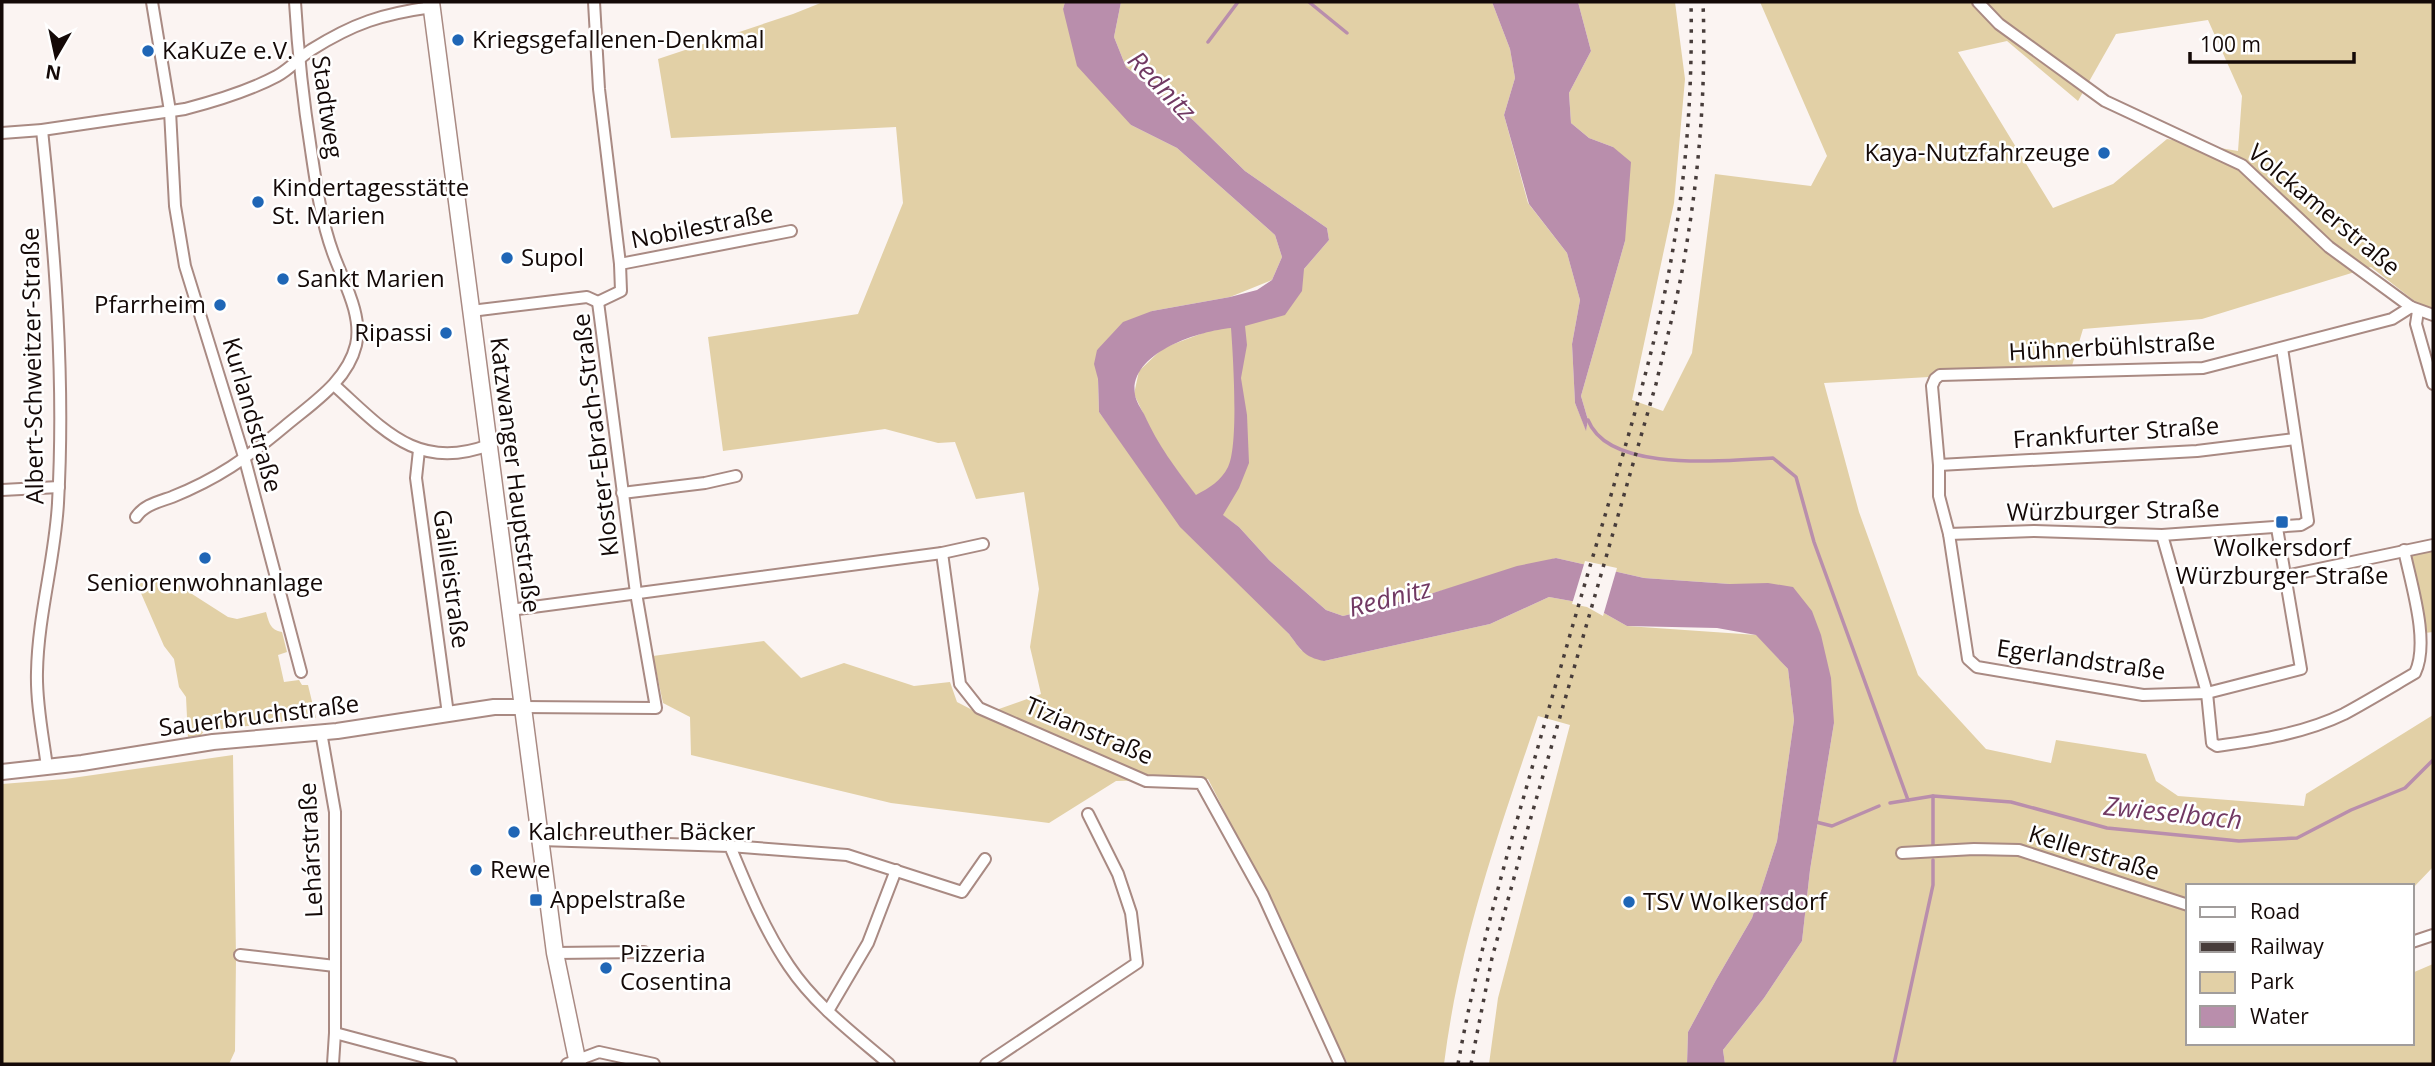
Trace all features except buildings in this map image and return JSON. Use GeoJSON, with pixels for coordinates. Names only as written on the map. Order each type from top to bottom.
{"type":"FeatureCollection","features":[{"type":"Feature","properties":{"kind":"main road","name":"Katzwanger Hauptstraße"},"geometry":{"type":"LineString","coordinates":[[432,4],[522,707],[555,953],[574,1063]]}},
{"type":"Feature","properties":{"kind":"street","name":"Kurlandstraße"},"geometry":{"type":"LineString","coordinates":[[152,2],[170,111],[174,206],[183,257],[245,460],[300,672]]}},
{"type":"Feature","properties":{"kind":"street","name":"Stadtweg"},"geometry":{"type":"LineString","coordinates":[[136,517],[147,506],[178,494],[245,460],[334,385],[350,362],[356,347],[358,327],[324,223],[316,184],[298,61],[295,2]]}},
{"type":"Feature","properties":{"kind":"street","name":"Kloster-Ebrach-Straße"},"geometry":{"type":"LineString","coordinates":[[522,707],[656,708],[636,593],[598,302],[621,291],[599,89],[594,2]]}},
{"type":"Feature","properties":{"kind":"street","name":"Volckamerstraße"},"geometry":{"type":"LineString","coordinates":[[1978,2],[1999,24],[2105,102],[2242,165],[2329,247],[2414,309],[2433,315]]}},
{"type":"Feature","properties":{"kind":"street"},"geometry":{"type":"LineString","coordinates":[[2,133],[42,130],[204,104],[277,76],[308,52],[365,20],[432,4]]}},
{"type":"Feature","properties":{"kind":"street","name":"Albert-Schweitzer-Straße"},"geometry":{"type":"LineString","coordinates":[[42,130],[56,298],[59,487],[37,673],[47,767]]}},
{"type":"Feature","properties":{"kind":"street","name":"Nobilestraße"},"geometry":{"type":"LineString","coordinates":[[620,264],[791,231]]}},
{"type":"Feature","properties":{"kind":"street"},"geometry":{"type":"LineString","coordinates":[[471,311],[587,297],[598,302]]}},
{"type":"Feature","properties":{"kind":"street"},"geometry":{"type":"LineString","coordinates":[[2414,309],[2433,384]]}},
{"type":"Feature","properties":{"kind":"street","name":"Hühnerbühlstraße"},"geometry":{"type":"LineString","coordinates":[[1939,465],[1932,386],[1940,375],[2203,368],[2392,319],[2414,309]]}},
{"type":"Feature","properties":{"kind":"street"},"geometry":{"type":"LineString","coordinates":[[2282,348],[2295,439]]}},
{"type":"Feature","properties":{"kind":"street"},"geometry":{"type":"LineString","coordinates":[[334,385],[386,432],[419,450],[446,455],[489,445]]}},
{"type":"Feature","properties":{"kind":"street","name":"Frankfurter Straße"},"geometry":{"type":"LineString","coordinates":[[1939,465],[2171,453],[2295,439]]}},
{"type":"Feature","properties":{"kind":"street","name":"Würzburger Straße"},"geometry":{"type":"LineString","coordinates":[[1949,534],[2034,531],[2162,535],[2301,525],[2308,521],[2295,439]]}},
{"type":"Feature","properties":{"kind":"street","name":"Galileistraße"},"geometry":{"type":"LineString","coordinates":[[419,450],[416,478],[447,714]]}},
{"type":"Feature","properties":{"kind":"street"},"geometry":{"type":"LineString","coordinates":[[1939,465],[1939,496],[1949,534]]}},
{"type":"Feature","properties":{"kind":"street"},"geometry":{"type":"LineString","coordinates":[[622,493],[705,484],[736,476]]}},
{"type":"Feature","properties":{"kind":"street"},"geometry":{"type":"LineString","coordinates":[[2,490],[59,487]]}},
{"type":"Feature","properties":{"kind":"street"},"geometry":{"type":"LineString","coordinates":[[2277,528],[2285,576],[2433,545]]}},
{"type":"Feature","properties":{"kind":"street","name":"Egerlandstraße"},"geometry":{"type":"LineString","coordinates":[[1949,534],[1968,659],[1977,667],[2143,695],[2207,693],[2301,668],[2285,576]]}},
{"type":"Feature","properties":{"kind":"street"},"geometry":{"type":"LineString","coordinates":[[2162,535],[2207,693],[2212,743],[2217,746],[2300,730],[2342,715],[2415,673],[2420,661],[2420,636],[2404,550]]}},
{"type":"Feature","properties":{"kind":"street"},"geometry":{"type":"LineString","coordinates":[[510,610],[943,554],[983,544]]}},
{"type":"Feature","properties":{"kind":"street","name":"Tizianstraße"},"geometry":{"type":"LineString","coordinates":[[943,554],[960,684],[979,708],[1146,781],[1201,783],[1263,895],[1340,1064]]}},
{"type":"Feature","properties":{"kind":"street"},"geometry":{"type":"LineString","coordinates":[[2420,636],[2433,633]]}},
{"type":"Feature","properties":{"kind":"street","name":"Sauerbruchstraße"},"geometry":{"type":"LineString","coordinates":[[2,772],[118,758],[187,745],[321,732],[502,706],[522,707]]}},
{"type":"Feature","properties":{"kind":"street","name":"Lehárstraße"},"geometry":{"type":"LineString","coordinates":[[321,732],[335,812],[333,1064]]}},
{"type":"Feature","properties":{"kind":"street"},"geometry":{"type":"LineString","coordinates":[[986,1064],[1137,963],[1130,913],[1118,874],[1088,814]]}},
{"type":"Feature","properties":{"kind":"street"},"geometry":{"type":"LineString","coordinates":[[540,840],[730,846],[847,855],[962,892],[985,859]]}},
{"type":"Feature","properties":{"kind":"street"},"geometry":{"type":"LineString","coordinates":[[730,846],[757,908],[790,967],[828,1011],[889,1064]]}},
{"type":"Feature","properties":{"kind":"street","name":"Kellerstraße"},"geometry":{"type":"LineString","coordinates":[[1902,853],[1974,849],[2020,850],[2186,904]]}},
{"type":"Feature","properties":{"kind":"street"},"geometry":{"type":"LineString","coordinates":[[828,1011],[868,943],[896,870]]}},
{"type":"Feature","properties":{"kind":"street"},"geometry":{"type":"LineString","coordinates":[[2414,941],[2433,935]]}},
{"type":"Feature","properties":{"kind":"street"},"geometry":{"type":"LineString","coordinates":[[555,953],[644,952]]}},
{"type":"Feature","properties":{"kind":"street"},"geometry":{"type":"LineString","coordinates":[[240,955],[335,966]]}},
{"type":"Feature","properties":{"kind":"street"},"geometry":{"type":"LineString","coordinates":[[335,1033],[451,1064]]}},
{"type":"Feature","properties":{"kind":"street"},"geometry":{"type":"LineString","coordinates":[[574,1063],[599,1052],[654,1064]]}},
{"type":"Feature","properties":{"kind":"green space"},"geometry":{"type":"Polygon","coordinates":[[[823,2],[1065,2],[1063,9],[1131,125],[1177,148],[1275,235],[1282,257],[1272,280],[1230,297],[1152,311],[1097,350],[1099,412],[1138,465],[1301,650],[1324,661],[1490,624],[1549,597],[1588,604],[1627,626],[1757,635],[1788,669],[1794,720],[1777,841],[1752,918],[1688,1032],[1687,1064],[1489,1064],[1498,998],[1570,725],[1538,716],[1470,931],[1444,1064],[1348,1064],[1266,892],[1208,779],[1116,781],[1049,823],[891,803],[691,755],[690,717],[663,703],[653,656],[764,641],[801,678],[844,663],[914,686],[950,682],[957,702],[982,715],[1041,694],[1030,647],[1039,589],[1024,492],[976,499],[955,442],[938,443],[885,429],[723,451],[708,337],[858,314],[903,203],[896,127],[671,138],[658,59],[823,2]]]}},
{"type":"Feature","properties":{"kind":"green space"},"geometry":{"type":"Polygon","coordinates":[[[1121,2],[1492,2],[1510,49],[1515,78],[1504,115],[1528,203],[1567,253],[1580,300],[1572,344],[1575,403],[1586,430],[1588,420],[1581,396],[1625,241],[1613,147],[1589,138],[1571,123],[1569,93],[1591,51],[1578,2],[1675,2],[1685,79],[1674,203],[1632,400],[1663,411],[1692,353],[1715,174],[1811,186],[1827,156],[1760,2],[2433,2],[2433,308],[2417,303],[2371,267],[2202,319],[2083,329],[2071,369],[1824,383],[1859,512],[1918,675],[1986,749],[2051,763],[2056,740],[2146,754],[2156,781],[2178,796],[2304,806],[2306,794],[2433,715],[2433,867],[2414,887],[2414,884],[2186,884],[2186,1045],[2414,1045],[2414,972],[2433,964],[2433,1064],[1725,1064],[1723,1050],[1764,998],[1802,941],[1810,870],[1834,723],[1730,584],[1644,578],[1556,558],[1343,616],[1326,610],[1269,560],[1239,527],[1197,497],[1159,447],[1134,394],[1139,371],[1163,348],[1211,330],[1304,269],[1329,240],[1327,228],[1245,171],[1193,120],[1126,67],[1114,37],[1121,2]],[[2208,20],[2116,34],[2078,101],[2007,41],[1958,52],[2053,208],[2113,184],[2167,139],[2238,151],[2242,96],[2208,20]]]}},
{"type":"Feature","properties":{"kind":"green space"},"geometry":{"type":"Polygon","coordinates":[[[2433,548],[2433,632],[2425,633],[2410,553],[2433,548]]]}},
{"type":"Feature","properties":{"kind":"green space"},"geometry":{"type":"Polygon","coordinates":[[[167,578],[228,617],[237,619],[266,612],[272,627],[282,632],[287,652],[278,655],[284,682],[299,680],[302,685],[308,685],[316,718],[204,731],[201,735],[188,737],[186,697],[179,687],[174,659],[164,646],[137,584],[167,578]]]}},
{"type":"Feature","properties":{"kind":"green space"},"geometry":{"type":"Polygon","coordinates":[[[233,755],[235,1051],[229,1064],[2,1064],[2,784],[65,779],[233,755]]]}},
{"type":"Feature","properties":{"kind":"water"},"geometry":{"type":"Polygon","coordinates":[[[1065,2],[1121,2],[1114,37],[1126,67],[1193,120],[1245,171],[1327,228],[1329,240],[1304,269],[1302,291],[1285,315],[1245,326],[1247,345],[1241,378],[1247,415],[1249,463],[1239,488],[1223,515],[1326,610],[1343,616],[1430,594],[1517,566],[1556,558],[1644,578],[1730,584],[1768,583],[1793,587],[1812,611],[1821,635],[1831,678],[1834,723],[1810,870],[1802,941],[1764,998],[1723,1050],[1725,1064],[1687,1064],[1688,1032],[1752,918],[1777,841],[1794,720],[1788,669],[1756,635],[1717,628],[1627,626],[1588,604],[1549,597],[1490,624],[1324,661],[1303,652],[1289,634],[1180,527],[1099,412],[1098,379],[1094,364],[1097,350],[1123,322],[1152,311],[1257,290],[1272,280],[1282,257],[1275,235],[1177,148],[1131,125],[1077,66],[1063,9],[1065,2]],[[1231,328],[1185,339],[1168,347],[1143,367],[1136,380],[1135,395],[1150,426],[1196,495],[1222,476],[1231,456],[1234,378],[1231,328]]]}},
{"type":"Feature","properties":{"kind":"water"},"geometry":{"type":"Polygon","coordinates":[[[1492,2],[1578,2],[1591,51],[1569,93],[1571,123],[1589,138],[1613,147],[1631,162],[1625,241],[1581,396],[1588,420],[1586,431],[1575,403],[1572,344],[1580,300],[1567,253],[1529,204],[1504,115],[1515,78],[1510,49],[1492,2]]]}},
{"type":"Feature","properties":{"kind":"pier"},"geometry":{"type":"Polygon","coordinates":[[[1585,561],[1617,568],[1603,616],[1587,607],[1572,604],[1585,561]]]}},
{"type":"Feature","properties":{"kind":"waterway"},"geometry":{"type":"LineString","coordinates":[[1208,42],[1238,2]]}},
{"type":"Feature","properties":{"kind":"waterway"},"geometry":{"type":"LineString","coordinates":[[1309,2],[1347,33]]}},
{"type":"Feature","properties":{"kind":"waterway"},"geometry":{"type":"LineString","coordinates":[[1588,420],[1600,437],[1619,449],[1644,456],[1700,461],[1773,458],[1796,477],[1814,542],[1908,800]]}},
{"type":"Feature","properties":{"kind":"waterway","name":"Zwieselbach"},"geometry":{"type":"LineString","coordinates":[[1890,803],[1933,796],[2011,802],[2107,828],[2239,841],[2297,838],[2351,810],[2405,788],[2433,760]]}},
{"type":"Feature","properties":{"kind":"waterway"},"geometry":{"type":"LineString","coordinates":[[1933,796],[1933,845]]}},
{"type":"Feature","properties":{"kind":"waterway"},"geometry":{"type":"LineString","coordinates":[[1816,822],[1832,826],[1879,806]]}},
{"type":"Feature","properties":{"kind":"waterway"},"geometry":{"type":"LineString","coordinates":[[1894,1064],[1933,885],[1933,860]]}},
{"type":"Feature","properties":{"kind":"railway"},"geometry":{"type":"LineString","coordinates":[[1458,1064],[1498,887],[1635,411],[1663,301],[1677,227],[1686,153],[1691,2]]}},
{"type":"Feature","properties":{"kind":"railway"},"geometry":{"type":"LineString","coordinates":[[1471,1064],[1492,958],[1656,384],[1677,296],[1692,212],[1699,152],[1704,62],[1703,2]]}},
{"type":"Feature","properties":{"kind":"place","name":"Kriegsgefallenen-Denkmal"},"geometry":{"type":"Point","coordinates":[458,40]}},
{"type":"Feature","properties":{"kind":"place","name":"KaKuZe e.V."},"geometry":{"type":"Point","coordinates":[148,51]}},
{"type":"Feature","properties":{"kind":"place","name":"Kaya-Nutzfahrzeuge"},"geometry":{"type":"Point","coordinates":[2104,153]}},
{"type":"Feature","properties":{"kind":"place","name":"Kindertagesstätte St. Marien"},"geometry":{"type":"Point","coordinates":[258,202]}},
{"type":"Feature","properties":{"kind":"place","name":"Supol"},"geometry":{"type":"Point","coordinates":[507,258]}},
{"type":"Feature","properties":{"kind":"place","name":"Sankt Marien"},"geometry":{"type":"Point","coordinates":[283,279]}},
{"type":"Feature","properties":{"kind":"place","name":"Pfarrheim"},"geometry":{"type":"Point","coordinates":[220,305]}},
{"type":"Feature","properties":{"kind":"place","name":"Ripassi"},"geometry":{"type":"Point","coordinates":[446,333]}},
{"type":"Feature","properties":{"kind":"place","name":"Wolkersdorf Würzburger Straße"},"geometry":{"type":"Point","coordinates":[2282,522]}},
{"type":"Feature","properties":{"kind":"place","name":"Seniorenwohnanlage"},"geometry":{"type":"Point","coordinates":[205,558]}},
{"type":"Feature","properties":{"kind":"place","name":"Kalchreuther Bäcker"},"geometry":{"type":"Point","coordinates":[514,832]}},
{"type":"Feature","properties":{"kind":"place","name":"Rewe"},"geometry":{"type":"Point","coordinates":[476,870]}},
{"type":"Feature","properties":{"kind":"place","name":"Appelstraße"},"geometry":{"type":"Point","coordinates":[536,900]}},
{"type":"Feature","properties":{"kind":"place","name":"TSV Wolkersdorf"},"geometry":{"type":"Point","coordinates":[1629,902]}},
{"type":"Feature","properties":{"kind":"place","name":"Pizzeria Cosentina"},"geometry":{"type":"Point","coordinates":[606,968]}},
{"type":"Feature","properties":{"kind":"water label","name":"Rednitz"},"geometry":{"type":"Point","coordinates":[1162,86]}},
{"type":"Feature","properties":{"kind":"water label","name":"Rednitz"},"geometry":{"type":"Point","coordinates":[1390,598]}}]}
